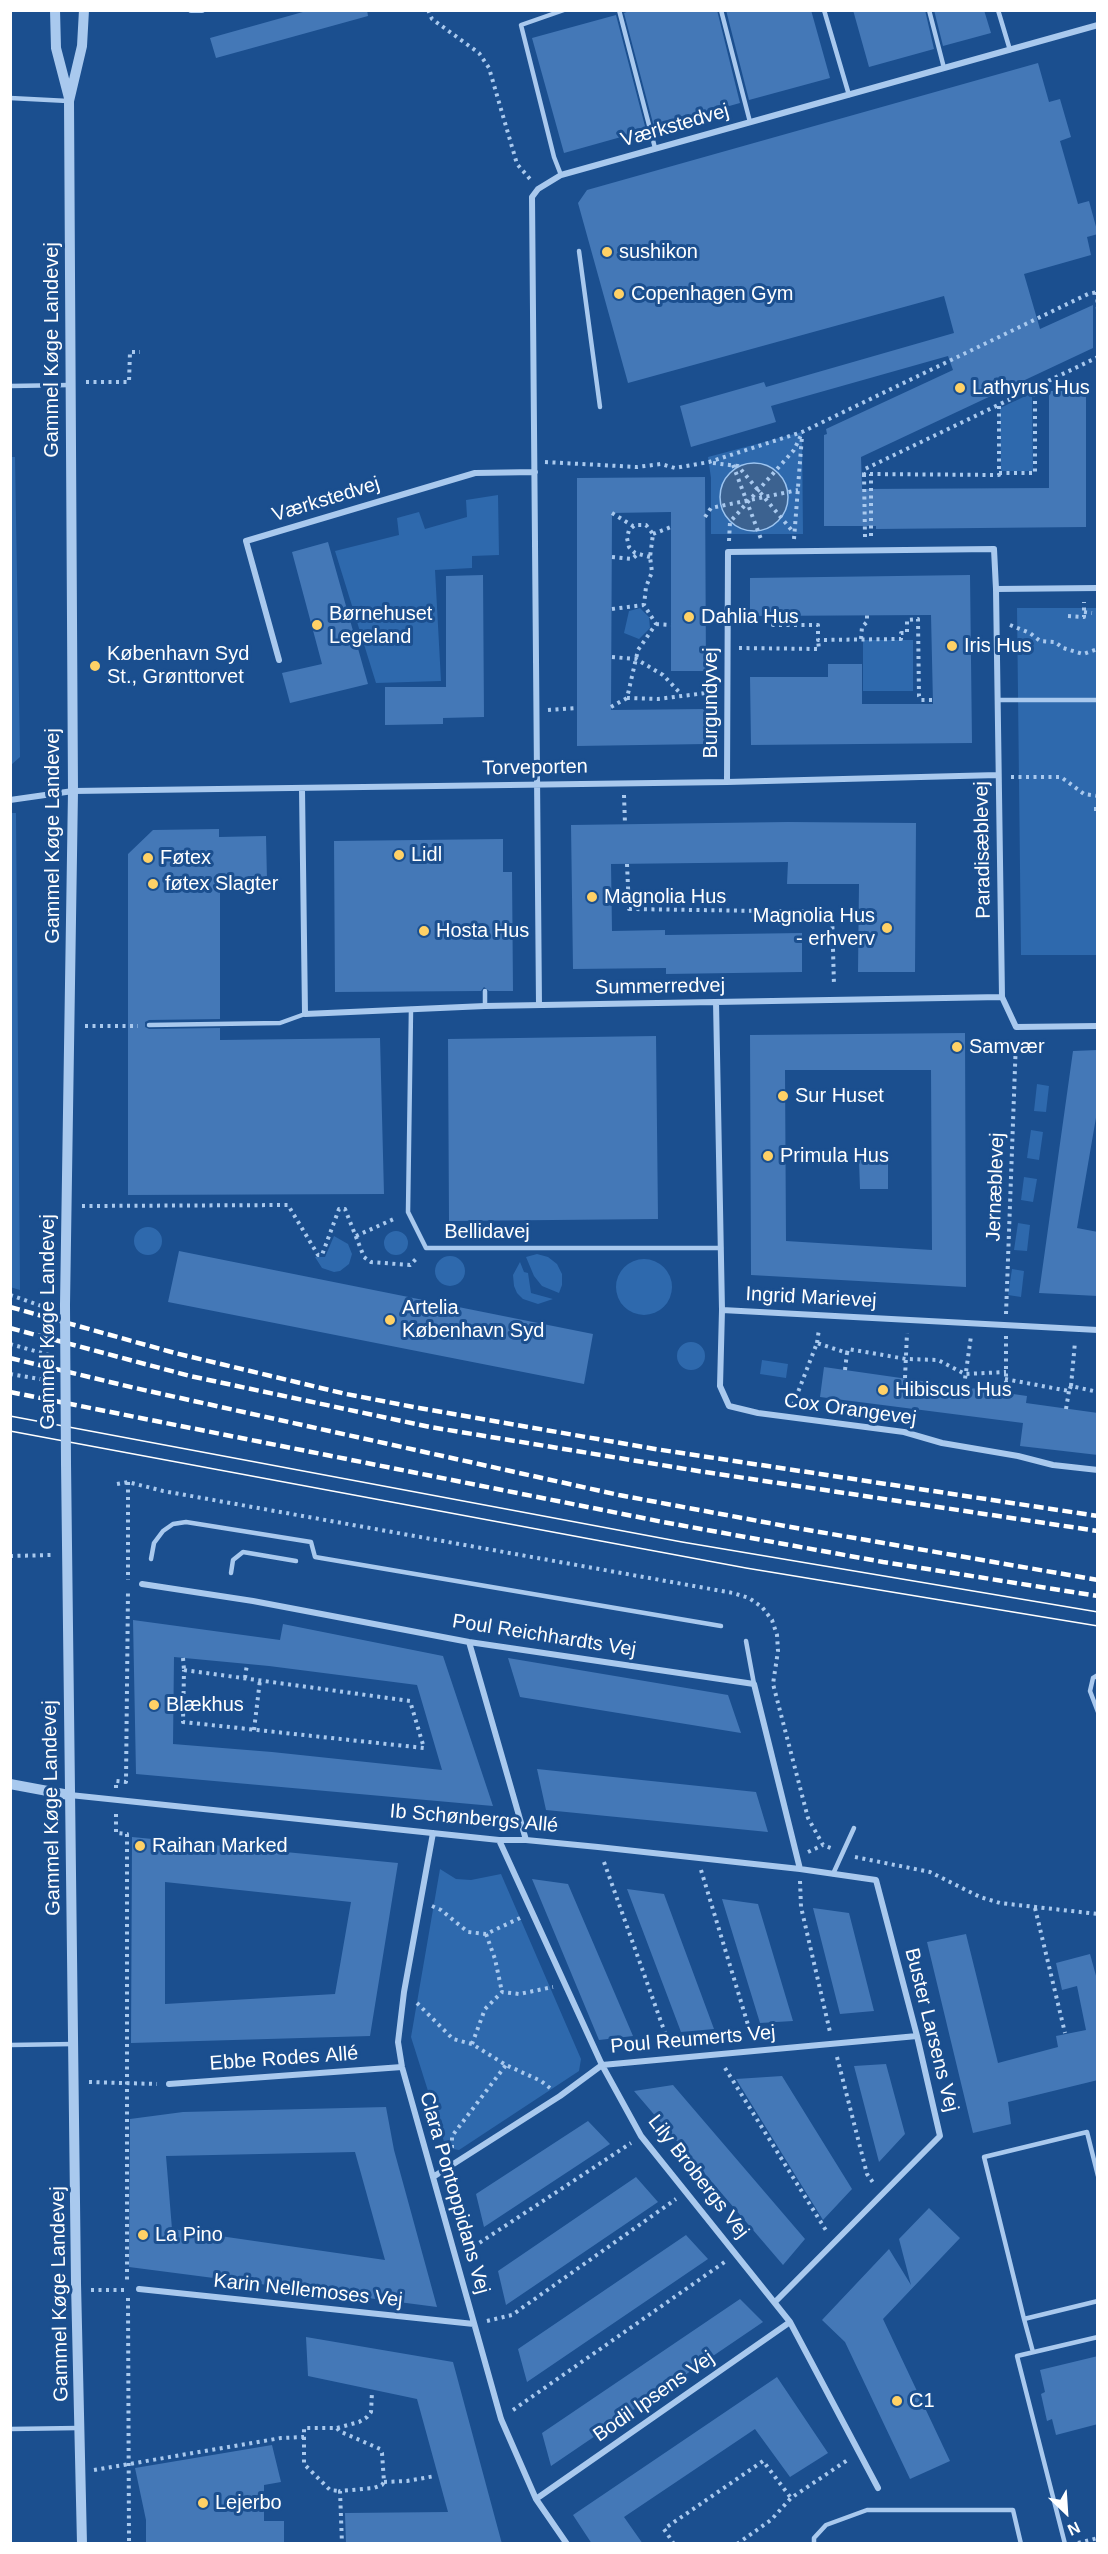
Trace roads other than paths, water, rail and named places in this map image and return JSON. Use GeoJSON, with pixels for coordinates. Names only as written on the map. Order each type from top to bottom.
{"type":"FeatureCollection","features":[{"type":"Feature","properties":{"kind":"street","name":"Gammel Køge Landevej"},"geometry":{"type":"LineString","coordinates":[[55,10],[56,48],[69,101]]}},
{"type":"Feature","properties":{"kind":"street","name":"Gammel Køge Landevej"},"geometry":{"type":"LineString","coordinates":[[82,2544],[64,1360],[73,791],[69,101],[82,46],[84,10]]}},
{"type":"Feature","properties":{"kind":"street"},"geometry":{"type":"LineString","coordinates":[[191,10],[202,10]]}},
{"type":"Feature","properties":{"kind":"street","name":"Værkstedvej"},"geometry":{"type":"LineString","coordinates":[[279,660],[246,541],[476,473],[535,472],[532,196],[538,189],[561,175],[1098,26]]}},
{"type":"Feature","properties":{"kind":"street"},"geometry":{"type":"LineString","coordinates":[[302,789],[305,1014],[539,1005],[535,472]]}},
{"type":"Feature","properties":{"kind":"street","name":"Paradisæblevej"},"geometry":{"type":"LineString","coordinates":[[728,552],[994,549],[1002,997],[1016,1027],[1098,1026]]}},
{"type":"Feature","properties":{"kind":"street","name":"Burgundyvej"},"geometry":{"type":"LineString","coordinates":[[727,783],[728,552]]}},
{"type":"Feature","properties":{"kind":"street"},"geometry":{"type":"LineString","coordinates":[[996,589],[1098,588]]}},
{"type":"Feature","properties":{"kind":"street","name":"Torveporten"},"geometry":{"type":"LineString","coordinates":[[10,800],[73,791],[727,783],[998,775]]}},
{"type":"Feature","properties":{"kind":"street","name":"Summerredvej"},"geometry":{"type":"LineString","coordinates":[[539,1005],[1002,997]]}},
{"type":"Feature","properties":{"kind":"street","name":"Ingrid Marievej"},"geometry":{"type":"LineString","coordinates":[[716,1002],[722,1310],[1098,1330]]}},
{"type":"Feature","properties":{"kind":"street","name":"Cox Orangevej"},"geometry":{"type":"LineString","coordinates":[[722,1310],[720,1386],[729,1406],[758,1413],[904,1432],[942,1443],[1018,1456],[1053,1466],[1098,1470]]}},
{"type":"Feature","properties":{"kind":"street","name":"Poul Reichhardts Vej"},"geometry":{"type":"LineString","coordinates":[[142,1584],[253,1601],[469,1642],[754,1684]]}},
{"type":"Feature","properties":{"kind":"street"},"geometry":{"type":"LineString","coordinates":[[469,1642],[526,1840]]}},
{"type":"Feature","properties":{"kind":"street"},"geometry":{"type":"LineString","coordinates":[[754,1684],[800,1869]]}},
{"type":"Feature","properties":{"kind":"street"},"geometry":{"type":"LineString","coordinates":[[10,1784],[69,1795]]}},
{"type":"Feature","properties":{"kind":"street","name":"Ib Schønbergs Allé"},"geometry":{"type":"LineString","coordinates":[[69,1795],[499,1840],[526,1840],[598,1847],[800,1869],[876,1880]]}},
{"type":"Feature","properties":{"kind":"street","name":"Clara Pontoppidans Vej"},"geometry":{"type":"LineString","coordinates":[[433,1833],[404,1992],[398,2042],[402,2067],[501,2419],[536,2499],[567,2544]]}},
{"type":"Feature","properties":{"kind":"street","name":"Lily Brobergs Vej"},"geometry":{"type":"LineString","coordinates":[[499,1840],[602,2065],[641,2136],[776,2301],[790,2322],[878,2488]]}},
{"type":"Feature","properties":{"kind":"street","name":"Buster Larsens Vej"},"geometry":{"type":"LineString","coordinates":[[776,2301],[940,2136],[917,2036],[876,1880]]}},
{"type":"Feature","properties":{"kind":"street","name":"Poul Reumerts Vej"},"geometry":{"type":"LineString","coordinates":[[432,2176],[560,2096],[602,2065],[917,2036]]}},
{"type":"Feature","properties":{"kind":"street","name":"Ebbe Rodes Allé"},"geometry":{"type":"LineString","coordinates":[[170,2084],[402,2067]]}},
{"type":"Feature","properties":{"kind":"street","name":"Karin Nellemoses Vej"},"geometry":{"type":"LineString","coordinates":[[139,2289],[474,2324]]}},
{"type":"Feature","properties":{"kind":"street","name":"Bodil Ipsens Vej"},"geometry":{"type":"LineString","coordinates":[[536,2499],[790,2322]]}},
{"type":"Feature","properties":{"kind":"lane"},"geometry":{"type":"LineString","coordinates":[[561,175],[554,157],[521,24],[564,10]]}},
{"type":"Feature","properties":{"kind":"lane"},"geometry":{"type":"LineString","coordinates":[[619,10],[655,148]]}},
{"type":"Feature","properties":{"kind":"lane"},"geometry":{"type":"LineString","coordinates":[[721,10],[750,122]]}},
{"type":"Feature","properties":{"kind":"lane"},"geometry":{"type":"LineString","coordinates":[[824,10],[849,95]]}},
{"type":"Feature","properties":{"kind":"lane"},"geometry":{"type":"LineString","coordinates":[[929,10],[944,68]]}},
{"type":"Feature","properties":{"kind":"lane"},"geometry":{"type":"LineString","coordinates":[[998,10],[1010,50]]}},
{"type":"Feature","properties":{"kind":"lane"},"geometry":{"type":"LineString","coordinates":[[10,98],[69,101]]}},
{"type":"Feature","properties":{"kind":"lane"},"geometry":{"type":"LineString","coordinates":[[579,251],[600,407]]}},
{"type":"Feature","properties":{"kind":"lane"},"geometry":{"type":"LineString","coordinates":[[10,386],[70,383]]}},
{"type":"Feature","properties":{"kind":"lane"},"geometry":{"type":"LineString","coordinates":[[998,700],[1098,700]]}},
{"type":"Feature","properties":{"kind":"lane"},"geometry":{"type":"LineString","coordinates":[[485,991],[485,1006]]}},
{"type":"Feature","properties":{"kind":"lane","name":"Bellidavej"},"geometry":{"type":"LineString","coordinates":[[411,1009],[408,1212],[426,1248],[721,1248]]}},
{"type":"Feature","properties":{"kind":"lane"},"geometry":{"type":"LineString","coordinates":[[149,1025],[280,1023],[305,1014]]}},
{"type":"Feature","properties":{"kind":"lane"},"geometry":{"type":"LineString","coordinates":[[151,1559],[154,1543],[163,1531],[173,1524],[186,1522],[311,1542],[315,1557],[721,1626]]}},
{"type":"Feature","properties":{"kind":"lane"},"geometry":{"type":"LineString","coordinates":[[231,1573],[233,1560],[243,1552],[296,1561]]}},
{"type":"Feature","properties":{"kind":"lane"},"geometry":{"type":"LineString","coordinates":[[746,1641],[754,1684]]}},
{"type":"Feature","properties":{"kind":"lane"},"geometry":{"type":"LineString","coordinates":[[1098,1675],[1093,1678],[1090,1691],[1098,1712]]}},
{"type":"Feature","properties":{"kind":"lane"},"geometry":{"type":"LineString","coordinates":[[833,1874],[854,1828]]}},
{"type":"Feature","properties":{"kind":"lane"},"geometry":{"type":"LineString","coordinates":[[10,2045],[74,2044]]}},
{"type":"Feature","properties":{"kind":"lane"},"geometry":{"type":"LineString","coordinates":[[1033,2352],[984,2157],[1087,2132],[1098,2176]]}},
{"type":"Feature","properties":{"kind":"lane"},"geometry":{"type":"LineString","coordinates":[[1024,2319],[1098,2301]]}},
{"type":"Feature","properties":{"kind":"lane"},"geometry":{"type":"LineString","coordinates":[[1065,2544],[1017,2356],[1098,2337]]}},
{"type":"Feature","properties":{"kind":"lane"},"geometry":{"type":"LineString","coordinates":[[10,2428],[80,2428]]}},
{"type":"Feature","properties":{"kind":"lane"},"geometry":{"type":"LineString","coordinates":[[814,2544],[814,2538],[826,2525],[867,2510],[1012,2510],[1021,2544]]}},
{"type":"Feature","properties":{"kind":"tram line"},"geometry":{"type":"LineString","coordinates":[[10,1416],[682,1542],[1098,1612]]}},
{"type":"Feature","properties":{"kind":"tram line"},"geometry":{"type":"LineString","coordinates":[[10,1431],[746,1568],[1098,1626]]}},
{"type":"Feature","properties":{"kind":"railway"},"geometry":{"type":"LineString","coordinates":[[10,1307],[175,1353],[346,1394],[655,1449],[1098,1516]]}},
{"type":"Feature","properties":{"kind":"railway"},"geometry":{"type":"LineString","coordinates":[[10,1328],[190,1376],[430,1427],[698,1471],[1098,1531]]}},
{"type":"Feature","properties":{"kind":"railway"},"geometry":{"type":"LineString","coordinates":[[10,1358],[135,1388],[619,1495],[1098,1580]]}},
{"type":"Feature","properties":{"kind":"railway"},"geometry":{"type":"LineString","coordinates":[[10,1392],[663,1522],[883,1562],[1098,1596]]}},
{"type":"Feature","properties":{"kind":"place","name":"sushikon"},"geometry":{"type":"Point","coordinates":[607,252]}},
{"type":"Feature","properties":{"kind":"place","name":"Copenhagen Gym"},"geometry":{"type":"Point","coordinates":[619,294]}},
{"type":"Feature","properties":{"kind":"place","name":"Lathyrus Hus"},"geometry":{"type":"Point","coordinates":[960,388]}},
{"type":"Feature","properties":{"kind":"place","name":"Dahlia Hus"},"geometry":{"type":"Point","coordinates":[689,617]}},
{"type":"Feature","properties":{"kind":"place","name":"Børnehuset Legeland"},"geometry":{"type":"Point","coordinates":[317,625]}},
{"type":"Feature","properties":{"kind":"place","name":"Iris Hus"},"geometry":{"type":"Point","coordinates":[952,646]}},
{"type":"Feature","properties":{"kind":"place","name":"København Syd St., Grønttorvet"},"geometry":{"type":"Point","coordinates":[95,666]}},
{"type":"Feature","properties":{"kind":"place","name":"Lidl"},"geometry":{"type":"Point","coordinates":[399,855]}},
{"type":"Feature","properties":{"kind":"place","name":"Føtex"},"geometry":{"type":"Point","coordinates":[148,858]}},
{"type":"Feature","properties":{"kind":"place","name":"føtex Slagter"},"geometry":{"type":"Point","coordinates":[153,884]}},
{"type":"Feature","properties":{"kind":"place","name":"Magnolia Hus"},"geometry":{"type":"Point","coordinates":[592,897]}},
{"type":"Feature","properties":{"kind":"place","name":"Magnolia Hus - erhverv"},"geometry":{"type":"Point","coordinates":[887,928]}},
{"type":"Feature","properties":{"kind":"place","name":"Hosta Hus"},"geometry":{"type":"Point","coordinates":[424,931]}},
{"type":"Feature","properties":{"kind":"place","name":"Samvær"},"geometry":{"type":"Point","coordinates":[957,1047]}},
{"type":"Feature","properties":{"kind":"place","name":"Sur Huset"},"geometry":{"type":"Point","coordinates":[783,1096]}},
{"type":"Feature","properties":{"kind":"place","name":"Primula Hus"},"geometry":{"type":"Point","coordinates":[768,1156]}},
{"type":"Feature","properties":{"kind":"place","name":"Artelia København Syd"},"geometry":{"type":"Point","coordinates":[390,1320]}},
{"type":"Feature","properties":{"kind":"place","name":"Hibiscus Hus"},"geometry":{"type":"Point","coordinates":[883,1390]}},
{"type":"Feature","properties":{"kind":"place","name":"Blækhus"},"geometry":{"type":"Point","coordinates":[154,1705]}},
{"type":"Feature","properties":{"kind":"place","name":"Raihan Marked"},"geometry":{"type":"Point","coordinates":[140,1846]}},
{"type":"Feature","properties":{"kind":"place","name":"La Pino"},"geometry":{"type":"Point","coordinates":[143,2235]}},
{"type":"Feature","properties":{"kind":"place","name":"C1"},"geometry":{"type":"Point","coordinates":[897,2401]}},
{"type":"Feature","properties":{"kind":"place","name":"Lejerbo"},"geometry":{"type":"Point","coordinates":[203,2503]}}]}
